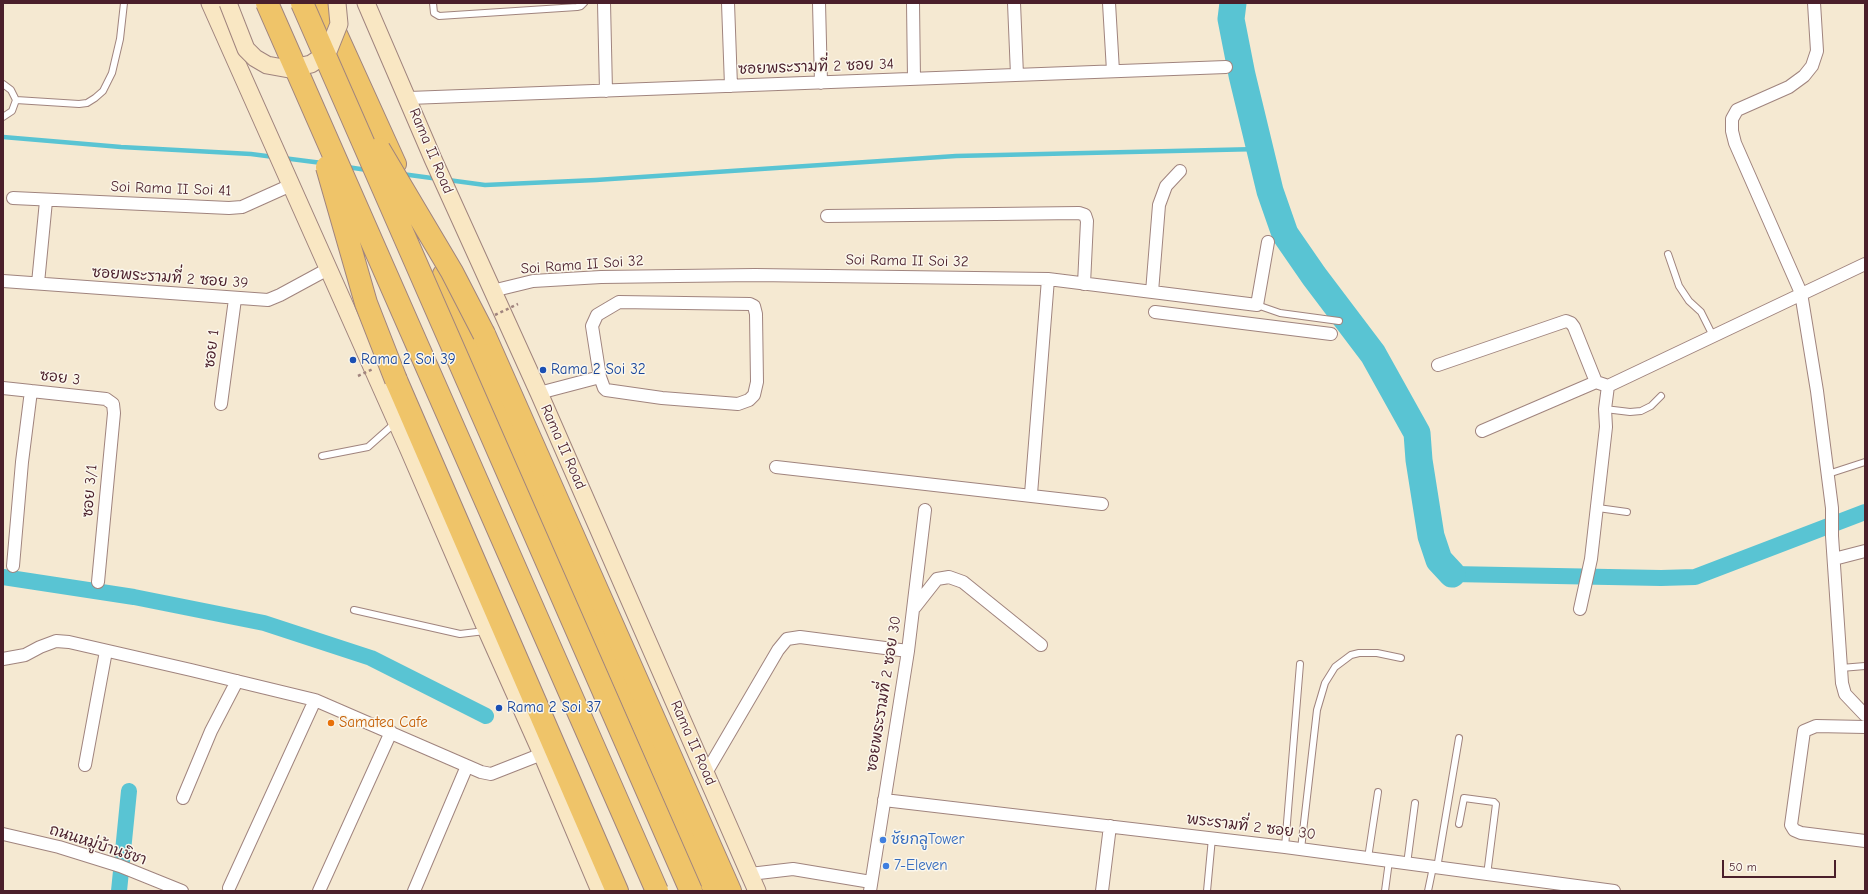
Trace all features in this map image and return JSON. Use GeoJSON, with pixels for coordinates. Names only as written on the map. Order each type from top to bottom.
{"type":"FeatureCollection","features":[{"type":"Feature","properties":{"kind":"highway"},"geometry":{"type":"LineString","coordinates":[[260,3],[648,891]]}},
{"type":"Feature","properties":{"kind":"highway"},"geometry":{"type":"LineString","coordinates":[[268,3],[657,891]]}},
{"type":"Feature","properties":{"kind":"highway"},"geometry":{"type":"LineString","coordinates":[[302,3],[691,891]]}},
{"type":"Feature","properties":{"kind":"highway"},"geometry":{"type":"LineString","coordinates":[[323,3],[414,202],[491,389],[630,698],[714,891]]}},
{"type":"Feature","properties":{"kind":"highway"},"geometry":{"type":"LineString","coordinates":[[333,75],[446,260],[474,312],[730,891]]}},
{"type":"Feature","properties":{"kind":"highway"},"geometry":{"type":"LineString","coordinates":[[305,88],[374,328],[617,891]]}},
{"type":"Feature","properties":{"kind":"main road"},"geometry":{"type":"LineString","coordinates":[[210,3],[270,134],[542,754],[600,891]]}},
{"type":"Feature","properties":{"kind":"main road"},"geometry":{"type":"LineString","coordinates":[[228,3],[246,49],[255,58],[267,65],[288,69],[311,64],[329,49],[339,24],[337,3]]}},
{"type":"Feature","properties":{"kind":"main road","name":"Rama II Road"},"geometry":{"type":"LineString","coordinates":[[366,3],[433,159],[539,393],[757,891]]}},
{"type":"Feature","properties":{"kind":"street"},"geometry":{"type":"LineString","coordinates":[[604,3],[606,91]]}},
{"type":"Feature","properties":{"kind":"street"},"geometry":{"type":"LineString","coordinates":[[728,3],[731,86]]}},
{"type":"Feature","properties":{"kind":"street"},"geometry":{"type":"LineString","coordinates":[[819,3],[821,82]]}},
{"type":"Feature","properties":{"kind":"street"},"geometry":{"type":"LineString","coordinates":[[913,3],[914,79]]}},
{"type":"Feature","properties":{"kind":"street"},"geometry":{"type":"LineString","coordinates":[[1014,3],[1017,75]]}},
{"type":"Feature","properties":{"kind":"street"},"geometry":{"type":"LineString","coordinates":[[1109,3],[1113,71]]}},
{"type":"Feature","properties":{"kind":"street"},"geometry":{"type":"LineString","coordinates":[[1814,3],[1817,50],[1812,66],[1804,76],[1789,87],[1738,110],[1732,120],[1732,131],[1735,144],[1801,293],[1818,391],[1832,508],[1832,536],[1842,684],[1845,694],[1865,715]]}},
{"type":"Feature","properties":{"kind":"street","name":"ซอยพระรามที่ 2 ซอย 34"},"geometry":{"type":"LineString","coordinates":[[408,98],[1226,67]]}},
{"type":"Feature","properties":{"kind":"street"},"geometry":{"type":"LineString","coordinates":[[1152,292],[1159,205],[1166,186],[1180,171]]}},
{"type":"Feature","properties":{"kind":"street","name":"Soi Rama II Soi 41"},"geometry":{"type":"LineString","coordinates":[[13,198],[46,201],[236,208],[290,181]]}},
{"type":"Feature","properties":{"kind":"street"},"geometry":{"type":"LineString","coordinates":[[38,283],[46,201]]}},
{"type":"Feature","properties":{"kind":"street"},"geometry":{"type":"LineString","coordinates":[[827,216],[1079,213],[1085,215],[1087,221],[1084,284]]}},
{"type":"Feature","properties":{"kind":"street"},"geometry":{"type":"LineString","coordinates":[[1257,306],[1268,242]]}},
{"type":"Feature","properties":{"kind":"street"},"geometry":{"type":"LineString","coordinates":[[1482,431],[1596,382],[1608,386],[1801,293],[1865,264]]}},
{"type":"Feature","properties":{"kind":"street","name":"ซอยพระรามที่ 2 ซอย 39"},"geometry":{"type":"LineString","coordinates":[[3,281],[72,287],[179,293],[235,299],[268,300],[328,269]]}},
{"type":"Feature","properties":{"kind":"street","name":"Soi Rama II Soi 32"},"geometry":{"type":"LineString","coordinates":[[492,291],[533,281],[601,277],[755,276],[1048,279],[1257,306]]}},
{"type":"Feature","properties":{"kind":"street"},"geometry":{"type":"LineString","coordinates":[[1031,494],[1048,279]]}},
{"type":"Feature","properties":{"kind":"street","name":"ซอย 1"},"geometry":{"type":"LineString","coordinates":[[221,404],[235,299]]}},
{"type":"Feature","properties":{"kind":"street"},"geometry":{"type":"LineString","coordinates":[[619,302],[750,304],[754,306],[756,314],[757,382],[754,395],[749,400],[738,404],[662,398],[609,390],[604,388],[600,378],[592,326],[597,315],[619,302]]}},
{"type":"Feature","properties":{"kind":"street"},"geometry":{"type":"LineString","coordinates":[[1231,321],[1235,302]]}},
{"type":"Feature","properties":{"kind":"street"},"geometry":{"type":"LineString","coordinates":[[1155,312],[1331,334]]}},
{"type":"Feature","properties":{"kind":"street"},"geometry":{"type":"LineString","coordinates":[[1438,365],[1566,321],[1571,323],[1574,327],[1596,382]]}},
{"type":"Feature","properties":{"kind":"street"},"geometry":{"type":"LineString","coordinates":[[539,393],[600,378]]}},
{"type":"Feature","properties":{"kind":"street"},"geometry":{"type":"LineString","coordinates":[[1580,609],[1591,559],[1598,508],[1606,427],[1605,409],[1608,386]]}},
{"type":"Feature","properties":{"kind":"street","name":"ซอย 3"},"geometry":{"type":"LineString","coordinates":[[3,388],[106,399],[113,404]]}},
{"type":"Feature","properties":{"kind":"street"},"geometry":{"type":"LineString","coordinates":[[13,566],[22,462],[31,390]]}},
{"type":"Feature","properties":{"kind":"street","name":"ซอย 3/1"},"geometry":{"type":"LineString","coordinates":[[98,582],[114,412],[113,404]]}},
{"type":"Feature","properties":{"kind":"street"},"geometry":{"type":"LineString","coordinates":[[776,467],[933,486],[1031,494],[1102,504]]}},
{"type":"Feature","properties":{"kind":"street","name":"ซอยพระรามที่ 2 ซอย 30"},"geometry":{"type":"LineString","coordinates":[[750,874],[794,869],[871,886],[908,652],[925,510]]}},
{"type":"Feature","properties":{"kind":"street"},"geometry":{"type":"LineString","coordinates":[[1834,559],[1865,551]]}},
{"type":"Feature","properties":{"kind":"street"},"geometry":{"type":"LineString","coordinates":[[914,608],[937,579],[949,577],[963,582],[1041,645]]}},
{"type":"Feature","properties":{"kind":"street"},"geometry":{"type":"LineString","coordinates":[[706,773],[778,650],[787,640],[800,637],[908,652]]}},
{"type":"Feature","properties":{"kind":"street"},"geometry":{"type":"LineString","coordinates":[[3,660],[25,655],[56,641],[69,642],[315,700],[392,732],[481,772],[491,774],[542,754]]}},
{"type":"Feature","properties":{"kind":"street"},"geometry":{"type":"LineString","coordinates":[[85,764],[106,651]]}},
{"type":"Feature","properties":{"kind":"street"},"geometry":{"type":"LineString","coordinates":[[183,798],[211,731],[237,681]]}},
{"type":"Feature","properties":{"kind":"street"},"geometry":{"type":"LineString","coordinates":[[229,888],[315,700]]}},
{"type":"Feature","properties":{"kind":"street"},"geometry":{"type":"LineString","coordinates":[[1865,727],[1816,726],[1804,731],[1791,825],[1794,830],[1801,833],[1865,841]]}},
{"type":"Feature","properties":{"kind":"street"},"geometry":{"type":"LineString","coordinates":[[319,891],[392,732]]}},
{"type":"Feature","properties":{"kind":"street"},"geometry":{"type":"LineString","coordinates":[[414,891],[467,766]]}},
{"type":"Feature","properties":{"kind":"street","name":"พระรามที่ 2 ซอย 30"},"geometry":{"type":"LineString","coordinates":[[884,800],[1285,846],[1435,868],[1614,891]]}},
{"type":"Feature","properties":{"kind":"street"},"geometry":{"type":"LineString","coordinates":[[1102,891],[1110,826]]}},
{"type":"Feature","properties":{"kind":"street","name":"ถนนหมู่บ้านชิชา"},"geometry":{"type":"LineString","coordinates":[[3,834],[59,847],[120,866],[182,891]]}},
{"type":"Feature","properties":{"kind":"lane"},"geometry":{"type":"LineString","coordinates":[[16,100],[79,104],[88,103],[103,91],[112,73],[120,39],[124,3]]}},
{"type":"Feature","properties":{"kind":"lane"},"geometry":{"type":"LineString","coordinates":[[433,3],[434,13],[439,16],[577,7],[584,3]]}},
{"type":"Feature","properties":{"kind":"lane"},"geometry":{"type":"LineString","coordinates":[[3,84],[11,90],[16,100],[12,111],[3,117]]}},
{"type":"Feature","properties":{"kind":"lane"},"geometry":{"type":"LineString","coordinates":[[1668,254],[1683,293],[1701,312],[1713,336]]}},
{"type":"Feature","properties":{"kind":"lane"},"geometry":{"type":"LineString","coordinates":[[1257,306],[1280,313],[1339,321]]}},
{"type":"Feature","properties":{"kind":"lane"},"geometry":{"type":"LineString","coordinates":[[1605,409],[1630,412],[1641,411],[1651,406],[1661,396]]}},
{"type":"Feature","properties":{"kind":"lane"},"geometry":{"type":"LineString","coordinates":[[322,456],[368,447],[396,422]]}},
{"type":"Feature","properties":{"kind":"lane"},"geometry":{"type":"LineString","coordinates":[[1828,474],[1865,462]]}},
{"type":"Feature","properties":{"kind":"lane"},"geometry":{"type":"LineString","coordinates":[[1598,508],[1627,512]]}},
{"type":"Feature","properties":{"kind":"lane"},"geometry":{"type":"LineString","coordinates":[[354,610],[460,634],[487,631]]}},
{"type":"Feature","properties":{"kind":"lane"},"geometry":{"type":"LineString","coordinates":[[1302,849],[1317,710],[1324,683],[1335,667],[1350,655],[1359,653],[1377,653],[1401,658]]}},
{"type":"Feature","properties":{"kind":"lane"},"geometry":{"type":"LineString","coordinates":[[1285,846],[1300,664]]}},
{"type":"Feature","properties":{"kind":"lane"},"geometry":{"type":"LineString","coordinates":[[1841,668],[1865,666]]}},
{"type":"Feature","properties":{"kind":"lane"},"geometry":{"type":"LineString","coordinates":[[1428,891],[1435,868],[1460,738]]}},
{"type":"Feature","properties":{"kind":"lane"},"geometry":{"type":"LineString","coordinates":[[1368,858],[1378,792]]}},
{"type":"Feature","properties":{"kind":"lane"},"geometry":{"type":"LineString","coordinates":[[1459,824],[1464,798],[1494,802],[1496,804],[1487,875]]}},
{"type":"Feature","properties":{"kind":"lane"},"geometry":{"type":"LineString","coordinates":[[1407,864],[1415,803]]}},
{"type":"Feature","properties":{"kind":"lane"},"geometry":{"type":"LineString","coordinates":[[1207,891],[1212,838]]}},
{"type":"Feature","properties":{"kind":"lane"},"geometry":{"type":"LineString","coordinates":[[1385,891],[1389,861]]}},
{"type":"Feature","properties":{"kind":"waterway"},"geometry":{"type":"LineString","coordinates":[[1233,3],[1231,19],[1242,75],[1270,191],[1285,234],[1314,276],[1373,354],[1417,433],[1419,460],[1431,536],[1439,560],[1452,574]]}},
{"type":"Feature","properties":{"kind":"waterway"},"geometry":{"type":"LineString","coordinates":[[3,137],[121,147],[251,154],[274,157]]}},
{"type":"Feature","properties":{"kind":"waterway"},"geometry":{"type":"LineString","coordinates":[[448,180],[485,185],[596,180],[956,156],[1259,149]]}},
{"type":"Feature","properties":{"kind":"waterway"},"geometry":{"type":"LineString","coordinates":[[283,158],[322,163]]}},
{"type":"Feature","properties":{"kind":"waterway"},"geometry":{"type":"LineString","coordinates":[[347,167],[367,170]]}},
{"type":"Feature","properties":{"kind":"waterway"},"geometry":{"type":"LineString","coordinates":[[402,174],[439,179]]}},
{"type":"Feature","properties":{"kind":"waterway"},"geometry":{"type":"LineString","coordinates":[[1452,574],[1661,578],[1695,577],[1865,512]]}},
{"type":"Feature","properties":{"kind":"waterway"},"geometry":{"type":"LineString","coordinates":[[3,577],[134,597],[264,623],[371,658],[486,716]]}},
{"type":"Feature","properties":{"kind":"waterway"},"geometry":{"type":"LineString","coordinates":[[119,891],[129,791]]}},
{"type":"Feature","properties":{"kind":"place","name":"Rama 2 Soi 39"},"geometry":{"type":"Point","coordinates":[353,360]}},
{"type":"Feature","properties":{"kind":"place","name":"Rama 2 Soi 32"},"geometry":{"type":"Point","coordinates":[543,370]}},
{"type":"Feature","properties":{"kind":"place","name":"Rama 2 Soi 37"},"geometry":{"type":"Point","coordinates":[499,708]}},
{"type":"Feature","properties":{"kind":"place","name":"Samatea Cafe"},"geometry":{"type":"Point","coordinates":[331,723]}},
{"type":"Feature","properties":{"kind":"place","name":"ชัยกลูTower"},"geometry":{"type":"Point","coordinates":[883,840]}},
{"type":"Feature","properties":{"kind":"place","name":"7-Eleven"},"geometry":{"type":"Point","coordinates":[886,866]}}]}
